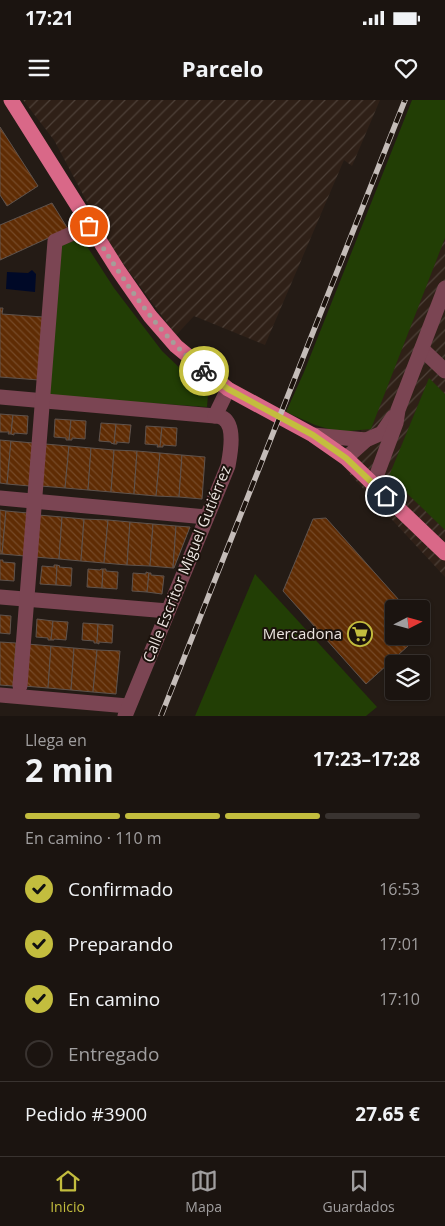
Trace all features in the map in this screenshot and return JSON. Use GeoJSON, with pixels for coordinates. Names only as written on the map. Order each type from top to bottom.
{"type":"FeatureCollection","features":[{"type":"Feature","properties":{"kind":"main road"},"geometry":{"type":"LineString","coordinates":[[11,100],[89,226],[165,334],[190,360],[228,389],[313,435],[346,458],[445,553]]}},
{"type":"Feature","properties":{"kind":"street"},"geometry":{"type":"LineString","coordinates":[[20,686],[55,241],[89,226]]}},
{"type":"Feature","properties":{"kind":"street"},"geometry":{"type":"LineString","coordinates":[[373,485],[396,423],[398,410],[445,288]]}},
{"type":"Feature","properties":{"kind":"street"},"geometry":{"type":"LineString","coordinates":[[422,349],[445,371]]}},
{"type":"Feature","properties":{"kind":"street"},"geometry":{"type":"LineString","coordinates":[[0,397],[215,416],[228,389]]}},
{"type":"Feature","properties":{"kind":"street"},"geometry":{"type":"LineString","coordinates":[[346,458],[366,440],[382,433],[398,410]]}},
{"type":"Feature","properties":{"kind":"street","name":"Calle Escritor Miguel Gutiérrez"},"geometry":{"type":"LineString","coordinates":[[127,711],[228,466],[231,440],[228,423],[224,418],[215,416]]}},
{"type":"Feature","properties":{"kind":"street"},"geometry":{"type":"LineString","coordinates":[[313,435],[366,440]]}},
{"type":"Feature","properties":{"kind":"street"},"geometry":{"type":"LineString","coordinates":[[0,498],[206,517]]}},
{"type":"Feature","properties":{"kind":"street"},"geometry":{"type":"LineString","coordinates":[[0,597],[168,611]]}},
{"type":"Feature","properties":{"kind":"street"},"geometry":{"type":"LineString","coordinates":[[0,695],[127,711]]}},
{"type":"Feature","properties":{"kind":"shaded area"},"geometry":{"type":"Polygon","coordinates":[[[23,100],[380,100],[352,166],[344,160],[265,345],[194,316],[176,335],[111,247],[54,140],[23,100]]]}},
{"type":"Feature","properties":{"kind":"shaded area"},"geometry":{"type":"Polygon","coordinates":[[[445,216],[445,577],[346,470],[445,216]]]}},
{"type":"Feature","properties":{"kind":"green space"},"geometry":{"type":"Polygon","coordinates":[[[412,100],[445,100],[445,238],[371,429],[339,432],[315,425],[286,412],[304,372],[412,100]]]}},
{"type":"Feature","properties":{"kind":"green space"},"geometry":{"type":"Polygon","coordinates":[[[81,237],[114,288],[162,351],[208,395],[207,407],[48,396],[60,241],[81,237]]]}},
{"type":"Feature","properties":{"kind":"green space"},"geometry":{"type":"Polygon","coordinates":[[[429,378],[445,394],[445,530],[389,476],[429,378]]]}},
{"type":"Feature","properties":{"kind":"green space"},"geometry":{"type":"Polygon","coordinates":[[[255,574],[377,707],[366,716],[195,716],[255,574]]]}},
{"type":"Feature","properties":{"kind":"water"},"geometry":{"type":"Polygon","coordinates":[[[32,270],[36,274],[35,292],[6,289],[7,272],[28,273],[32,270]]]}},
{"type":"Feature","properties":{"kind":"building"},"geometry":{"type":"Polygon","coordinates":[[[0,127],[38,186],[7,206],[0,195],[0,127]]]}},
{"type":"Feature","properties":{"kind":"building"},"geometry":{"type":"Polygon","coordinates":[[[52,203],[68,229],[0,260],[0,225],[52,203]]]}},
{"type":"Feature","properties":{"kind":"building"},"geometry":{"type":"Polygon","coordinates":[[[0,308],[3,308],[2,314],[43,317],[39,380],[0,377],[0,308]]]}},
{"type":"Feature","properties":{"kind":"building"},"geometry":{"type":"Polygon","coordinates":[[[0,414],[13,415],[11,434],[8,434],[9,432],[0,432],[0,414]]]}},
{"type":"Feature","properties":{"kind":"building"},"geometry":{"type":"Polygon","coordinates":[[[13,415],[28,416],[27,434],[11,434],[13,415]]]}},
{"type":"Feature","properties":{"kind":"building"},"geometry":{"type":"Polygon","coordinates":[[[55,419],[71,420],[69,440],[54,437],[55,419]]]}},
{"type":"Feature","properties":{"kind":"building"},"geometry":{"type":"Polygon","coordinates":[[[71,420],[86,421],[85,439],[72,438],[72,440],[69,440],[71,420]]]}},
{"type":"Feature","properties":{"kind":"building"},"geometry":{"type":"Polygon","coordinates":[[[101,423],[116,424],[114,444],[99,441],[101,423]]]}},
{"type":"Feature","properties":{"kind":"building"},"geometry":{"type":"Polygon","coordinates":[[[116,424],[131,425],[129,443],[117,442],[117,444],[114,444],[116,424]]]}},
{"type":"Feature","properties":{"kind":"building"},"geometry":{"type":"Polygon","coordinates":[[[146,426],[162,427],[160,447],[157,447],[158,445],[145,444],[146,426]]]}},
{"type":"Feature","properties":{"kind":"building"},"geometry":{"type":"Polygon","coordinates":[[[162,427],[177,428],[176,446],[163,445],[163,447],[160,447],[162,427]]]}},
{"type":"Feature","properties":{"kind":"building"},"geometry":{"type":"Polygon","coordinates":[[[0,440],[11,441],[7,484],[0,483],[0,440]]]}},
{"type":"Feature","properties":{"kind":"building"},"geometry":{"type":"Polygon","coordinates":[[[11,441],[33,443],[30,486],[7,484],[11,441]]]}},
{"type":"Feature","properties":{"kind":"building"},"geometry":{"type":"Polygon","coordinates":[[[45,444],[69,446],[65,488],[41,486],[45,444]]]}},
{"type":"Feature","properties":{"kind":"building"},"geometry":{"type":"Polygon","coordinates":[[[69,446],[91,448],[88,490],[65,488],[69,446]]]}},
{"type":"Feature","properties":{"kind":"building"},"geometry":{"type":"Polygon","coordinates":[[[91,448],[114,450],[111,492],[88,490],[91,448]]]}},
{"type":"Feature","properties":{"kind":"building"},"geometry":{"type":"Polygon","coordinates":[[[114,450],[137,451],[134,494],[111,492],[114,450]]]}},
{"type":"Feature","properties":{"kind":"building"},"geometry":{"type":"Polygon","coordinates":[[[137,451],[160,453],[156,496],[134,494],[137,451]]]}},
{"type":"Feature","properties":{"kind":"building"},"geometry":{"type":"Polygon","coordinates":[[[160,453],[182,455],[179,497],[156,496],[160,453]]]}},
{"type":"Feature","properties":{"kind":"building"},"geometry":{"type":"Polygon","coordinates":[[[182,455],[205,457],[202,499],[179,497],[182,455]]]}},
{"type":"Feature","properties":{"kind":"building"},"geometry":{"type":"Polygon","coordinates":[[[0,510],[6,511],[2,554],[0,554],[0,510]]]}},
{"type":"Feature","properties":{"kind":"building"},"geometry":{"type":"Polygon","coordinates":[[[6,511],[28,513],[25,556],[2,554],[6,511]]]}},
{"type":"Feature","properties":{"kind":"building"},"geometry":{"type":"Polygon","coordinates":[[[38,515],[62,517],[59,559],[35,557],[38,515]]]}},
{"type":"Feature","properties":{"kind":"building"},"geometry":{"type":"Polygon","coordinates":[[[62,517],[84,519],[81,561],[59,559],[62,517]]]}},
{"type":"Feature","properties":{"kind":"building"},"geometry":{"type":"Polygon","coordinates":[[[326,518],[399,600],[385,600],[385,645],[409,645],[398,655],[385,655],[385,667],[366,684],[283,591],[313,519],[326,518]]]}},
{"type":"Feature","properties":{"kind":"building"},"geometry":{"type":"Polygon","coordinates":[[[84,519],[108,520],[104,563],[81,561],[84,519]]]}},
{"type":"Feature","properties":{"kind":"building"},"geometry":{"type":"Polygon","coordinates":[[[108,520],[130,522],[127,565],[104,563],[108,520]]]}},
{"type":"Feature","properties":{"kind":"building"},"geometry":{"type":"Polygon","coordinates":[[[130,522],[153,524],[150,566],[127,565],[130,522]]]}},
{"type":"Feature","properties":{"kind":"building"},"geometry":{"type":"Polygon","coordinates":[[[153,524],[176,526],[173,568],[150,566],[153,524]]]}},
{"type":"Feature","properties":{"kind":"building"},"geometry":{"type":"Polygon","coordinates":[[[176,526],[190,527],[173,568],[176,526]]]}},
{"type":"Feature","properties":{"kind":"building"},"geometry":{"type":"Polygon","coordinates":[[[0,560],[15,563],[14,581],[0,580],[0,560]]]}},
{"type":"Feature","properties":{"kind":"building"},"geometry":{"type":"Polygon","coordinates":[[[54,565],[57,565],[56,585],[40,584],[42,566],[54,567],[54,565]]]}},
{"type":"Feature","properties":{"kind":"building"},"geometry":{"type":"Polygon","coordinates":[[[57,565],[59,567],[72,568],[71,586],[56,585],[57,565]]]}},
{"type":"Feature","properties":{"kind":"building"},"geometry":{"type":"Polygon","coordinates":[[[88,569],[103,569],[102,588],[87,587],[88,569]]]}},
{"type":"Feature","properties":{"kind":"building"},"geometry":{"type":"Polygon","coordinates":[[[103,569],[118,572],[117,589],[102,588],[103,569]]]}},
{"type":"Feature","properties":{"kind":"building"},"geometry":{"type":"Polygon","coordinates":[[[146,572],[149,573],[147,592],[132,591],[133,573],[146,574],[146,572]]]}},
{"type":"Feature","properties":{"kind":"building"},"geometry":{"type":"Polygon","coordinates":[[[149,573],[151,575],[164,576],[162,594],[147,592],[149,573]]]}},
{"type":"Feature","properties":{"kind":"building"},"geometry":{"type":"Polygon","coordinates":[[[0,615],[11,616],[10,634],[0,633],[0,615]]]}},
{"type":"Feature","properties":{"kind":"building"},"geometry":{"type":"Polygon","coordinates":[[[37,619],[53,621],[51,640],[36,637],[37,619]]]}},
{"type":"Feature","properties":{"kind":"building"},"geometry":{"type":"Polygon","coordinates":[[[53,621],[68,622],[66,640],[51,640],[53,621]]]}},
{"type":"Feature","properties":{"kind":"building"},"geometry":{"type":"Polygon","coordinates":[[[83,623],[98,624],[97,643],[82,640],[83,623]]]}},
{"type":"Feature","properties":{"kind":"building"},"geometry":{"type":"Polygon","coordinates":[[[98,624],[113,625],[112,643],[97,643],[98,624]]]}},
{"type":"Feature","properties":{"kind":"building"},"geometry":{"type":"Polygon","coordinates":[[[0,642],[16,643],[13,686],[0,685],[0,642]]]}},
{"type":"Feature","properties":{"kind":"building"},"geometry":{"type":"Polygon","coordinates":[[[27,644],[51,646],[48,688],[24,686],[27,644]]]}},
{"type":"Feature","properties":{"kind":"building"},"geometry":{"type":"Polygon","coordinates":[[[51,646],[74,648],[71,690],[48,688],[51,646]]]}},
{"type":"Feature","properties":{"kind":"building"},"geometry":{"type":"Polygon","coordinates":[[[74,648],[97,650],[93,692],[71,690],[74,648]]]}},
{"type":"Feature","properties":{"kind":"building"},"geometry":{"type":"Polygon","coordinates":[[[97,650],[120,651],[116,694],[93,692],[97,650]]]}},
{"type":"Feature","properties":{"kind":"railway"},"geometry":{"type":"LineString","coordinates":[[161,716],[405,100]]}},
{"type":"Feature","properties":{"kind":"way so far"},"geometry":{"type":"LineString","coordinates":[[89,226],[150,316],[176,346],[204,371]]}},
{"type":"Feature","properties":{"kind":"place","name":"Mercadona"},"geometry":{"type":"Point","coordinates":[360,634]}},
{"type":"Feature","properties":{"kind":"route"},"geometry":{"type":"LineString","coordinates":[[204,371],[228,389],[313,435],[346,458],[386,496]]}}]}
